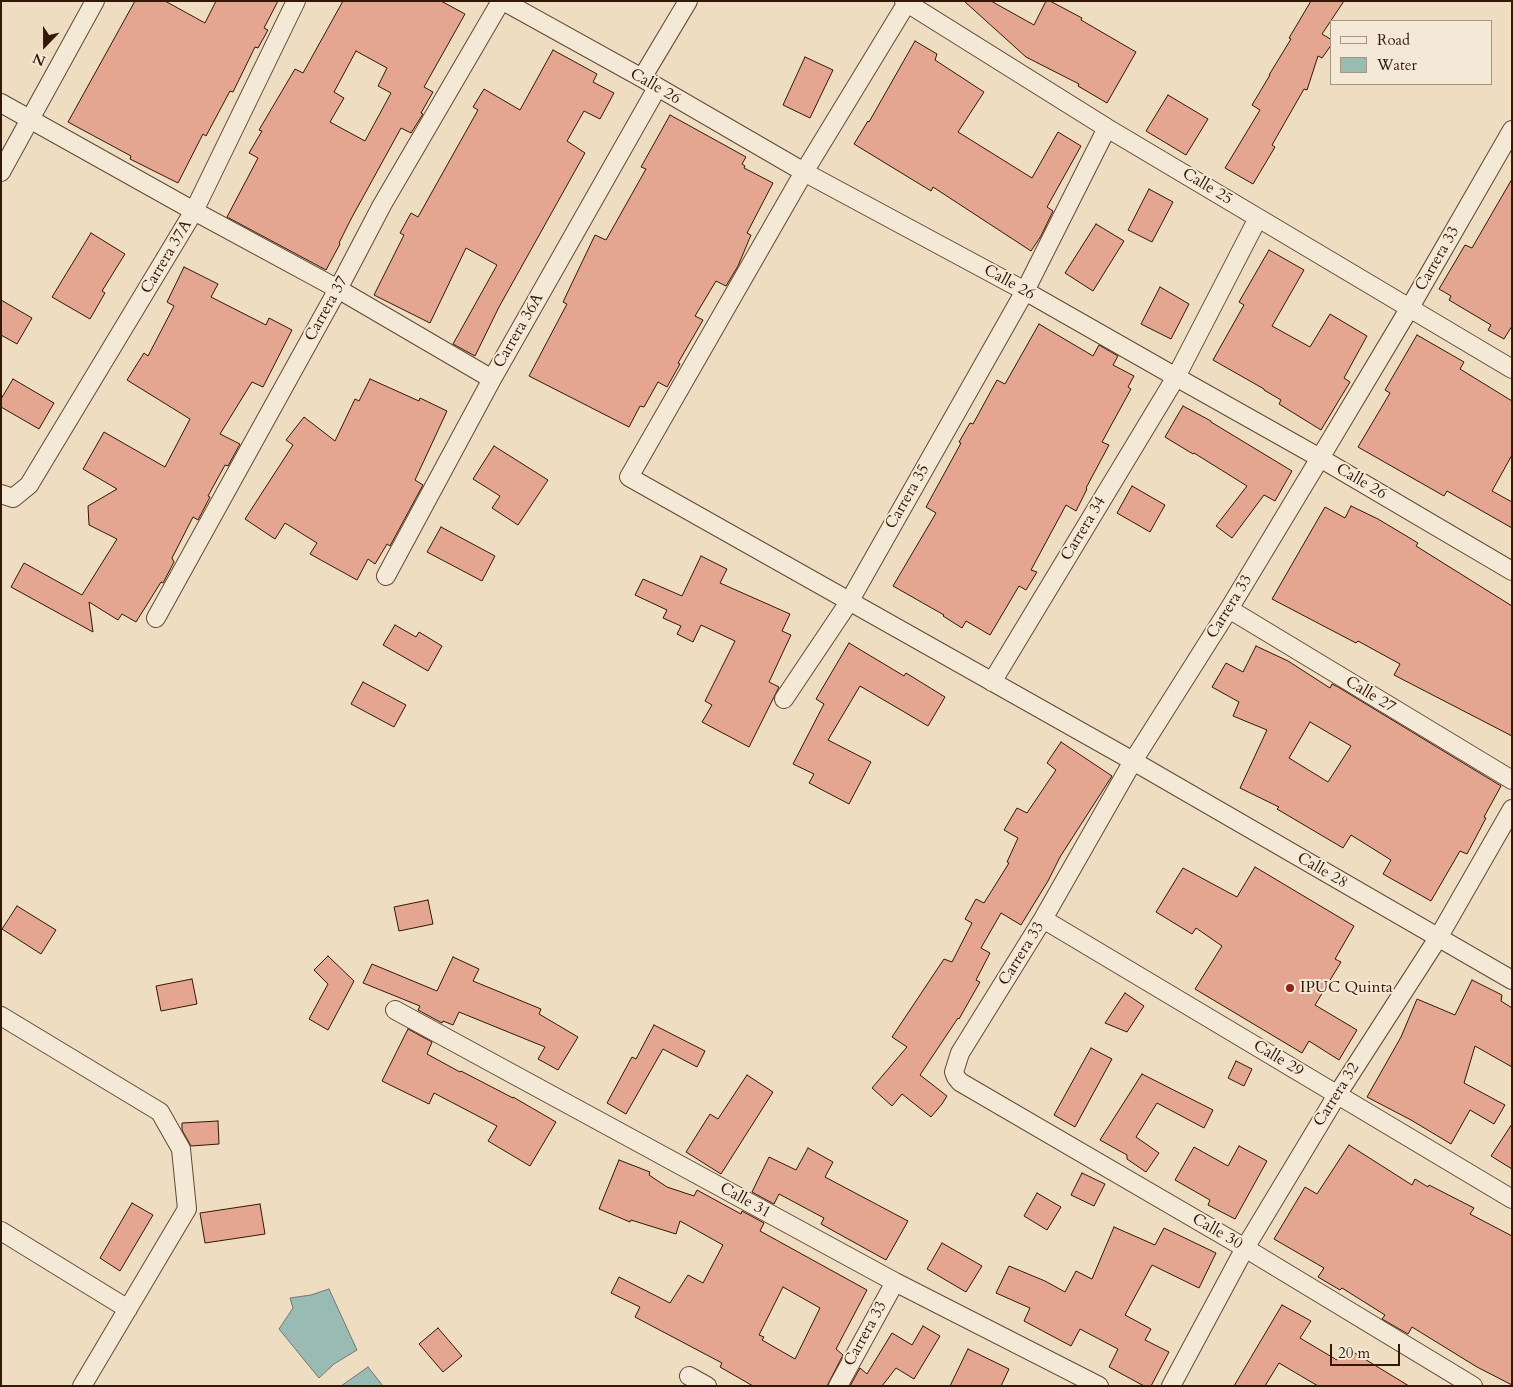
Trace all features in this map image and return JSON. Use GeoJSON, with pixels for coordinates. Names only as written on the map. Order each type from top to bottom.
{"type":"FeatureCollection","features":[{"type":"Feature","properties":{"kind":"street"},"geometry":{"type":"LineString","coordinates":[[1,172],[96,1]]}},
{"type":"Feature","properties":{"kind":"street","name":"Carrera 37A"},"geometry":{"type":"LineString","coordinates":[[7,496],[29,486],[194,211],[296,1]]}},
{"type":"Feature","properties":{"kind":"street","name":"Calle 26"},"geometry":{"type":"LineString","coordinates":[[502,1],[642,78],[804,172],[1025,292],[1320,458],[1512,571]]}},
{"type":"Feature","properties":{"kind":"street","name":"Carrera 37"},"geometry":{"type":"LineString","coordinates":[[156,618],[338,289],[382,205],[502,1]]}},
{"type":"Feature","properties":{"kind":"street"},"geometry":{"type":"LineString","coordinates":[[642,78],[688,1]]}},
{"type":"Feature","properties":{"kind":"street"},"geometry":{"type":"LineString","coordinates":[[804,172],[906,2]]}},
{"type":"Feature","properties":{"kind":"street","name":"Calle 25"},"geometry":{"type":"LineString","coordinates":[[906,2],[1107,128],[1512,369]]}},
{"type":"Feature","properties":{"kind":"street","name":"Carrera 36A"},"geometry":{"type":"LineString","coordinates":[[386,576],[492,379],[657,88]]}},
{"type":"Feature","properties":{"kind":"street"},"geometry":{"type":"LineString","coordinates":[[1,103],[338,289],[492,379]]}},
{"type":"Feature","properties":{"kind":"street","name":"Carrera 35"},"geometry":{"type":"LineString","coordinates":[[784,699],[849,602],[1025,292],[1107,128]]}},
{"type":"Feature","properties":{"kind":"street","name":"Carrera 33"},"geometry":{"type":"LineString","coordinates":[[960,1082],[954,1072],[957,1059],[1043,919],[1133,761],[1229,609],[1409,309],[1506,154],[1512,130]]}},
{"type":"Feature","properties":{"kind":"street","name":"Calle 28"},"geometry":{"type":"LineString","coordinates":[[804,172],[629,477],[1133,761],[1512,980]]}},
{"type":"Feature","properties":{"kind":"street","name":"Carrera 34"},"geometry":{"type":"LineString","coordinates":[[992,682],[1176,377],[1258,218]]}},
{"type":"Feature","properties":{"kind":"street","name":"Calle 27"},"geometry":{"type":"LineString","coordinates":[[1229,609],[1512,780]]}},
{"type":"Feature","properties":{"kind":"street","name":"Carrera 32"},"geometry":{"type":"LineString","coordinates":[[1171,1386],[1245,1248],[1337,1095],[1438,938],[1512,809]]}},
{"type":"Feature","properties":{"kind":"street","name":"Calle 29"},"geometry":{"type":"LineString","coordinates":[[1043,919],[1512,1200]]}},
{"type":"Feature","properties":{"kind":"street","name":"Calle 31"},"geometry":{"type":"LineString","coordinates":[[395,1010],[895,1282],[1099,1386]]}},
{"type":"Feature","properties":{"kind":"street"},"geometry":{"type":"LineString","coordinates":[[1,1016],[160,1112],[181,1149],[187,1209],[82,1386]]}},
{"type":"Feature","properties":{"kind":"street","name":"Calle 30"},"geometry":{"type":"LineString","coordinates":[[960,1082],[1245,1248],[1473,1386]]}},
{"type":"Feature","properties":{"kind":"street"},"geometry":{"type":"LineString","coordinates":[[1,1231],[128,1309]]}},
{"type":"Feature","properties":{"kind":"street","name":"Carrera 33"},"geometry":{"type":"LineString","coordinates":[[838,1386],[895,1282]]}},
{"type":"Feature","properties":{"kind":"street"},"geometry":{"type":"LineString","coordinates":[[689,1376],[707,1386]]}},
{"type":"Feature","properties":{"kind":"water"},"geometry":{"type":"Polygon","coordinates":[[[329,1289],[357,1350],[334,1364],[319,1378],[279,1329],[293,1308],[290,1298],[311,1295],[329,1289]]]}},
{"type":"Feature","properties":{"kind":"water"},"geometry":{"type":"Polygon","coordinates":[[[368,1367],[383,1386],[341,1386],[368,1367]]]}},
{"type":"Feature","properties":{"kind":"building"},"geometry":{"type":"Polygon","coordinates":[[[135,1],[165,1],[205,23],[216,1],[278,1],[264,28],[268,30],[258,48],[255,47],[233,92],[230,91],[206,136],[203,134],[178,183],[130,159],[131,156],[68,122],[135,1]]]}},
{"type":"Feature","properties":{"kind":"building"},"geometry":{"type":"Polygon","coordinates":[[[343,1],[441,1],[465,14],[424,87],[433,92],[421,113],[423,114],[411,133],[401,128],[351,219],[326,270],[227,217],[258,158],[249,153],[262,131],[259,130],[295,69],[303,73],[343,1]],[[356,51],[334,92],[344,98],[330,122],[365,141],[391,93],[378,86],[387,68],[356,51]]]}},
{"type":"Feature","properties":{"kind":"building"},"geometry":{"type":"Polygon","coordinates":[[[964,1],[991,1],[1034,25],[1046,1],[1050,1],[1082,18],[1081,20],[1136,52],[1107,103],[1078,86],[1079,84],[1026,57],[964,1]]]}},
{"type":"Feature","properties":{"kind":"building"},"geometry":{"type":"Polygon","coordinates":[[[1311,1],[1344,1],[1322,34],[1330,39],[1330,47],[1322,58],[1318,56],[1307,90],[1304,89],[1272,145],[1275,147],[1253,184],[1225,168],[1260,110],[1252,105],[1291,39],[1289,38],[1311,1]]]}},
{"type":"Feature","properties":{"kind":"building"},"geometry":{"type":"Polygon","coordinates":[[[915,41],[937,54],[935,60],[984,92],[958,132],[1032,178],[1058,132],[1081,146],[1047,207],[1053,211],[1041,236],[1031,251],[933,187],[931,191],[854,144],[869,122],[915,41]]]}},
{"type":"Feature","properties":{"kind":"building"},"geometry":{"type":"Polygon","coordinates":[[[553,50],[597,74],[593,82],[614,93],[600,119],[584,111],[567,141],[585,153],[499,307],[475,356],[453,344],[497,265],[466,248],[430,323],[374,295],[404,235],[400,233],[411,213],[418,217],[478,110],[473,107],[484,89],[520,110],[553,50]]]}},
{"type":"Feature","properties":{"kind":"building"},"geometry":{"type":"Polygon","coordinates":[[[805,57],[833,70],[810,118],[783,105],[805,57]]]}},
{"type":"Feature","properties":{"kind":"building"},"geometry":{"type":"Polygon","coordinates":[[[1168,95],[1208,119],[1186,155],[1146,131],[1168,95]]]}},
{"type":"Feature","properties":{"kind":"building"},"geometry":{"type":"Polygon","coordinates":[[[670,115],[746,157],[742,164],[745,166],[744,168],[773,183],[747,233],[751,235],[738,266],[726,286],[716,281],[695,316],[703,320],[678,363],[680,364],[667,387],[658,382],[644,407],[640,406],[629,427],[529,376],[567,304],[563,302],[595,235],[606,240],[646,169],[641,167],[670,115]]]}},
{"type":"Feature","properties":{"kind":"building"},"geometry":{"type":"Polygon","coordinates":[[[1512,179],[1512,326],[1504,339],[1488,330],[1491,325],[1449,300],[1451,296],[1439,289],[1465,245],[1472,248],[1512,179]]]}},
{"type":"Feature","properties":{"kind":"building"},"geometry":{"type":"Polygon","coordinates":[[[1149,189],[1173,202],[1152,242],[1128,230],[1149,189]]]}},
{"type":"Feature","properties":{"kind":"building"},"geometry":{"type":"Polygon","coordinates":[[[1096,224],[1124,241],[1093,291],[1065,273],[1096,224]]]}},
{"type":"Feature","properties":{"kind":"building"},"geometry":{"type":"Polygon","coordinates":[[[91,233],[125,254],[102,291],[105,293],[90,319],[52,297],[91,233]]]}},
{"type":"Feature","properties":{"kind":"building"},"geometry":{"type":"Polygon","coordinates":[[[1269,250],[1304,270],[1272,326],[1310,347],[1330,314],[1367,336],[1344,378],[1350,382],[1321,430],[1279,404],[1281,400],[1213,360],[1244,305],[1239,302],[1269,250]]]}},
{"type":"Feature","properties":{"kind":"building"},"geometry":{"type":"Polygon","coordinates":[[[184,267],[218,284],[211,297],[266,325],[269,318],[292,330],[263,387],[252,382],[220,434],[240,444],[228,466],[225,465],[208,496],[210,497],[198,520],[193,517],[172,558],[174,562],[163,583],[161,582],[136,622],[122,614],[118,620],[89,602],[93,632],[11,587],[24,563],[82,595],[117,539],[89,525],[88,506],[117,489],[83,469],[104,432],[165,467],[190,419],[127,380],[144,353],[148,356],[174,306],[167,302],[184,267]]]}},
{"type":"Feature","properties":{"kind":"building"},"geometry":{"type":"Polygon","coordinates":[[[1160,287],[1189,304],[1171,339],[1141,324],[1160,287]]]}},
{"type":"Feature","properties":{"kind":"building"},"geometry":{"type":"Polygon","coordinates":[[[1,300],[32,318],[17,344],[1,335],[1,300]]]}},
{"type":"Feature","properties":{"kind":"building"},"geometry":{"type":"Polygon","coordinates":[[[1039,324],[1093,356],[1099,345],[1118,356],[1113,365],[1134,376],[1128,387],[1131,389],[1102,442],[1109,445],[1076,511],[1066,505],[1031,570],[1037,572],[1026,590],[1019,586],[990,635],[966,621],[962,628],[944,615],[893,586],[936,513],[926,507],[961,443],[959,442],[970,423],[973,424],[997,380],[1005,384],[1039,324]]]}},
{"type":"Feature","properties":{"kind":"building"},"geometry":{"type":"Polygon","coordinates":[[[1417,335],[1464,362],[1460,369],[1512,401],[1512,455],[1492,491],[1512,502],[1512,528],[1447,491],[1444,496],[1358,447],[1390,393],[1385,390],[1417,335]]]}},
{"type":"Feature","properties":{"kind":"building"},"geometry":{"type":"Polygon","coordinates":[[[13,379],[54,403],[39,429],[1,407],[1,399],[13,379]]]}},
{"type":"Feature","properties":{"kind":"building"},"geometry":{"type":"Polygon","coordinates":[[[370,379],[419,401],[420,398],[447,411],[415,480],[423,485],[390,546],[387,544],[375,564],[368,559],[357,580],[310,554],[317,543],[285,523],[275,539],[245,519],[293,445],[286,440],[304,417],[335,441],[355,399],[359,401],[370,379]]]}},
{"type":"Feature","properties":{"kind":"building"},"geometry":{"type":"Polygon","coordinates":[[[1183,406],[1292,471],[1275,501],[1264,495],[1232,538],[1216,526],[1247,486],[1165,437],[1183,406]]]}},
{"type":"Feature","properties":{"kind":"building"},"geometry":{"type":"Polygon","coordinates":[[[494,446],[548,480],[518,525],[492,508],[500,496],[473,479],[494,446]]]}},
{"type":"Feature","properties":{"kind":"building"},"geometry":{"type":"Polygon","coordinates":[[[1132,486],[1165,505],[1150,532],[1117,513],[1132,486]]]}},
{"type":"Feature","properties":{"kind":"building"},"geometry":{"type":"Polygon","coordinates":[[[1351,506],[1378,519],[1418,543],[1416,546],[1512,606],[1512,736],[1394,675],[1400,664],[1272,599],[1325,507],[1345,518],[1351,506]]]}},
{"type":"Feature","properties":{"kind":"building"},"geometry":{"type":"Polygon","coordinates":[[[441,527],[495,556],[482,581],[427,552],[441,527]]]}},
{"type":"Feature","properties":{"kind":"building"},"geometry":{"type":"Polygon","coordinates":[[[701,556],[727,569],[720,583],[790,614],[782,631],[791,635],[769,682],[779,687],[749,747],[702,722],[712,705],[705,701],[735,641],[701,625],[693,642],[677,634],[681,626],[663,618],[667,610],[635,595],[643,579],[682,596],[701,556]]]}},
{"type":"Feature","properties":{"kind":"building"},"geometry":{"type":"Polygon","coordinates":[[[395,625],[416,637],[419,632],[442,646],[428,671],[383,645],[395,625]]]}},
{"type":"Feature","properties":{"kind":"building"},"geometry":{"type":"Polygon","coordinates":[[[849,643],[904,676],[906,673],[945,697],[928,726],[860,686],[828,740],[871,762],[849,804],[809,783],[814,774],[793,764],[824,704],[816,699],[849,643]]]}},
{"type":"Feature","properties":{"kind":"building"},"geometry":{"type":"Polygon","coordinates":[[[1256,646],[1288,661],[1330,688],[1332,684],[1338,687],[1501,786],[1467,854],[1460,851],[1431,901],[1383,874],[1391,860],[1351,835],[1343,848],[1277,809],[1279,807],[1240,788],[1267,730],[1233,716],[1239,702],[1212,687],[1226,663],[1243,672],[1256,646]],[[1310,722],[1289,758],[1328,782],[1351,746],[1310,722]]]}},
{"type":"Feature","properties":{"kind":"building"},"geometry":{"type":"Polygon","coordinates":[[[363,682],[406,705],[394,727],[351,704],[363,682]]]}},
{"type":"Feature","properties":{"kind":"building"},"geometry":{"type":"Polygon","coordinates":[[[1061,742],[1112,776],[1060,857],[1048,881],[1021,925],[1001,913],[981,948],[990,953],[976,980],[980,982],[959,1019],[920,1075],[947,1096],[942,1104],[931,1117],[902,1094],[892,1106],[872,1088],[907,1047],[892,1037],[944,959],[952,962],[972,923],[965,919],[976,899],[984,903],[1009,863],[1007,862],[1018,838],[1004,830],[1017,808],[1027,813],[1056,770],[1047,763],[1061,742]]]}},
{"type":"Feature","properties":{"kind":"building"},"geometry":{"type":"Polygon","coordinates":[[[1255,867],[1354,926],[1335,959],[1341,962],[1315,1005],[1357,1030],[1339,1060],[1309,1041],[1302,1053],[1195,989],[1222,946],[1196,928],[1192,934],[1156,912],[1183,868],[1237,897],[1255,867]]]}},
{"type":"Feature","properties":{"kind":"building"},"geometry":{"type":"Polygon","coordinates":[[[428,900],[433,924],[399,931],[394,907],[428,900]]]}},
{"type":"Feature","properties":{"kind":"building"},"geometry":{"type":"Polygon","coordinates":[[[17,906],[56,930],[41,954],[2,929],[17,906]]]}},
{"type":"Feature","properties":{"kind":"building"},"geometry":{"type":"Polygon","coordinates":[[[328,956],[354,981],[328,1030],[309,1019],[328,984],[314,970],[328,956]]]}},
{"type":"Feature","properties":{"kind":"building"},"geometry":{"type":"Polygon","coordinates":[[[453,957],[479,969],[473,981],[541,1009],[539,1014],[578,1037],[558,1070],[538,1059],[545,1047],[459,1012],[453,1025],[443,1021],[442,1023],[418,1010],[420,1006],[363,983],[372,964],[437,991],[453,957]]]}},
{"type":"Feature","properties":{"kind":"building"},"geometry":{"type":"Polygon","coordinates":[[[192,979],[197,1004],[161,1011],[156,986],[192,979]]]}},
{"type":"Feature","properties":{"kind":"building"},"geometry":{"type":"Polygon","coordinates":[[[1472,980],[1502,995],[1501,1001],[1512,1008],[1512,1067],[1475,1046],[1464,1083],[1505,1105],[1494,1124],[1470,1110],[1451,1144],[1367,1097],[1401,1037],[1417,999],[1455,1015],[1472,980]]]}},
{"type":"Feature","properties":{"kind":"building"},"geometry":{"type":"Polygon","coordinates":[[[1125,993],[1144,1006],[1127,1032],[1105,1023],[1125,993]]]}},
{"type":"Feature","properties":{"kind":"building"},"geometry":{"type":"Polygon","coordinates":[[[654,1025],[705,1051],[697,1067],[663,1049],[626,1114],[607,1103],[632,1057],[636,1059],[654,1025]]]}},
{"type":"Feature","properties":{"kind":"building"},"geometry":{"type":"Polygon","coordinates":[[[408,1029],[432,1042],[427,1054],[513,1097],[556,1122],[530,1166],[488,1141],[497,1126],[434,1093],[429,1104],[382,1081],[408,1029]]]}},
{"type":"Feature","properties":{"kind":"building"},"geometry":{"type":"Polygon","coordinates":[[[1091,1048],[1112,1059],[1075,1127],[1054,1115],[1091,1048]]]}},
{"type":"Feature","properties":{"kind":"building"},"geometry":{"type":"Polygon","coordinates":[[[1236,1061],[1252,1069],[1244,1086],[1228,1078],[1236,1061]]]}},
{"type":"Feature","properties":{"kind":"building"},"geometry":{"type":"Polygon","coordinates":[[[1142,1074],[1213,1110],[1204,1128],[1157,1103],[1136,1137],[1159,1153],[1146,1172],[1127,1159],[1127,1155],[1100,1140],[1142,1074]]]}},
{"type":"Feature","properties":{"kind":"building"},"geometry":{"type":"Polygon","coordinates":[[[747,1075],[773,1092],[721,1174],[686,1152],[710,1114],[718,1119],[747,1075]]]}},
{"type":"Feature","properties":{"kind":"building"},"geometry":{"type":"Polygon","coordinates":[[[218,1121],[219,1144],[191,1146],[182,1130],[182,1123],[218,1121]]]}},
{"type":"Feature","properties":{"kind":"building"},"geometry":{"type":"Polygon","coordinates":[[[1512,1124],[1512,1169],[1491,1156],[1512,1124]]]}},
{"type":"Feature","properties":{"kind":"building"},"geometry":{"type":"Polygon","coordinates":[[[1349,1145],[1412,1185],[1415,1179],[1474,1208],[1470,1214],[1512,1236],[1512,1385],[1477,1367],[1412,1327],[1408,1334],[1382,1319],[1385,1315],[1342,1288],[1340,1290],[1318,1277],[1324,1268],[1274,1239],[1305,1187],[1317,1194],[1349,1145]]]}},
{"type":"Feature","properties":{"kind":"building"},"geometry":{"type":"Polygon","coordinates":[[[1239,1146],[1267,1161],[1235,1219],[1208,1205],[1210,1200],[1175,1180],[1194,1147],[1228,1166],[1239,1146]]]}},
{"type":"Feature","properties":{"kind":"building"},"geometry":{"type":"Polygon","coordinates":[[[808,1148],[833,1162],[825,1177],[908,1221],[886,1260],[821,1224],[824,1218],[779,1194],[774,1204],[752,1192],[769,1157],[796,1170],[808,1148]]]}},
{"type":"Feature","properties":{"kind":"building"},"geometry":{"type":"Polygon","coordinates":[[[619,1160],[650,1172],[649,1175],[667,1187],[694,1196],[697,1190],[741,1214],[742,1211],[764,1223],[760,1231],[867,1290],[836,1349],[843,1355],[827,1386],[753,1386],[720,1367],[722,1363],[635,1317],[640,1307],[611,1293],[619,1277],[670,1303],[688,1275],[703,1283],[723,1245],[680,1221],[676,1234],[631,1220],[630,1222],[599,1209],[619,1160]],[[783,1287],[759,1335],[764,1337],[762,1340],[795,1359],[820,1308],[783,1287]]]}},
{"type":"Feature","properties":{"kind":"building"},"geometry":{"type":"Polygon","coordinates":[[[1082,1173],[1105,1184],[1094,1206],[1071,1195],[1082,1173]]]}},
{"type":"Feature","properties":{"kind":"building"},"geometry":{"type":"Polygon","coordinates":[[[1037,1193],[1061,1207],[1047,1230],[1024,1216],[1037,1193]]]}},
{"type":"Feature","properties":{"kind":"building"},"geometry":{"type":"Polygon","coordinates":[[[132,1203],[153,1215],[120,1271],[100,1258],[132,1203]]]}},
{"type":"Feature","properties":{"kind":"building"},"geometry":{"type":"Polygon","coordinates":[[[260,1204],[265,1234],[205,1243],[200,1213],[260,1204]]]}},
{"type":"Feature","properties":{"kind":"building"},"geometry":{"type":"Polygon","coordinates":[[[1114,1227],[1155,1245],[1164,1228],[1216,1253],[1199,1288],[1152,1265],[1125,1315],[1151,1329],[1145,1340],[1169,1352],[1151,1386],[1144,1386],[1109,1367],[1118,1349],[1080,1329],[1071,1346],[1024,1321],[1030,1308],[996,1293],[1009,1266],[1045,1281],[1065,1292],[1076,1271],[1092,1279],[1114,1227]]]}},
{"type":"Feature","properties":{"kind":"building"},"geometry":{"type":"Polygon","coordinates":[[[942,1243],[982,1266],[966,1292],[927,1269],[942,1243]]]}},
{"type":"Feature","properties":{"kind":"building"},"geometry":{"type":"Polygon","coordinates":[[[1282,1305],[1311,1321],[1300,1338],[1337,1360],[1345,1347],[1409,1386],[1318,1386],[1279,1363],[1265,1386],[1234,1386],[1282,1305]]]}},
{"type":"Feature","properties":{"kind":"building"},"geometry":{"type":"Polygon","coordinates":[[[923,1326],[940,1336],[914,1379],[896,1368],[882,1386],[850,1386],[860,1368],[867,1374],[892,1333],[912,1345],[923,1326]]]}},
{"type":"Feature","properties":{"kind":"building"},"geometry":{"type":"Polygon","coordinates":[[[438,1328],[462,1356],[443,1372],[419,1344],[438,1328]]]}},
{"type":"Feature","properties":{"kind":"building"},"geometry":{"type":"Polygon","coordinates":[[[968,1349],[1009,1369],[1001,1386],[950,1386],[968,1349]]]}},
{"type":"Feature","properties":{"kind":"place","name":"IPUC Quinta"},"geometry":{"type":"Point","coordinates":[1290,988]}}]}
